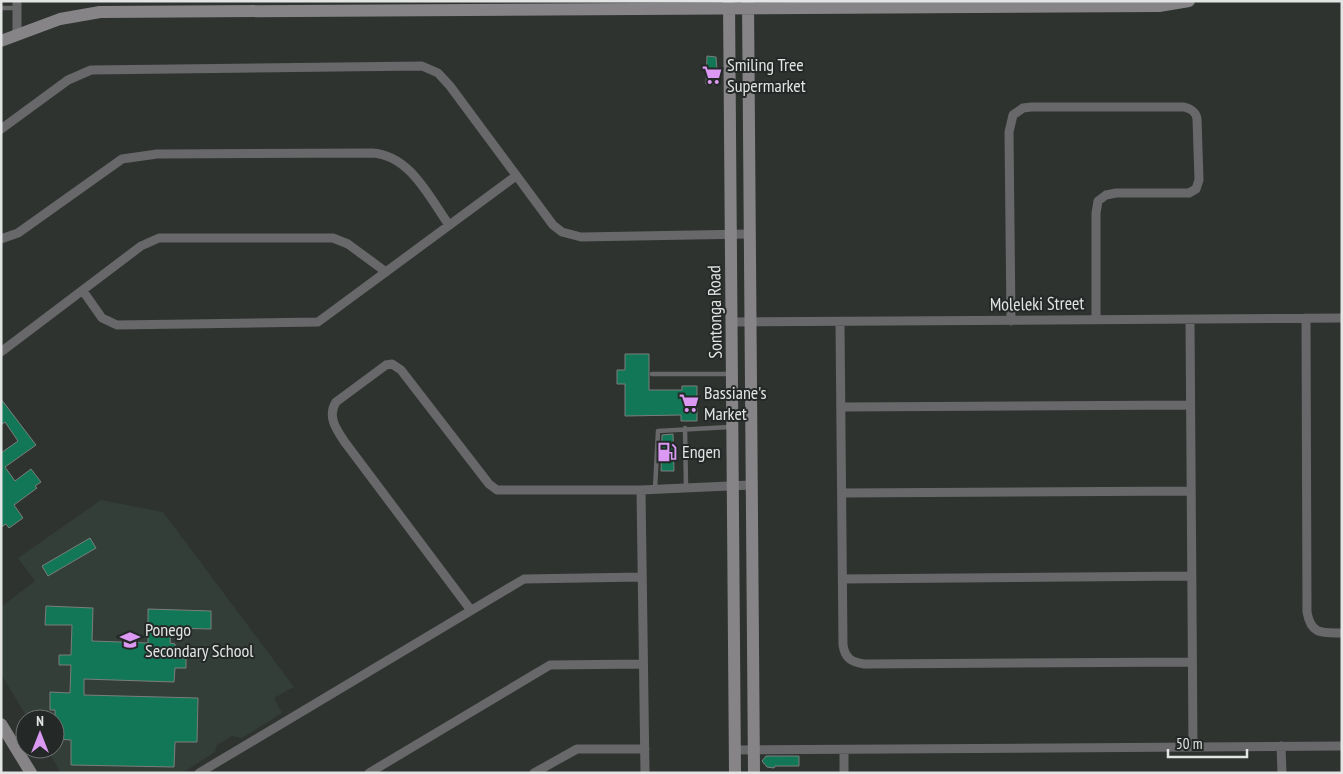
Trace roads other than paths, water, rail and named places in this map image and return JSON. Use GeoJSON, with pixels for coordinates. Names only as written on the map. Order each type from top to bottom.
{"type":"FeatureCollection","features":[{"type":"Feature","properties":{"kind":"main road"},"geometry":{"type":"LineString","coordinates":[[1,41],[74,16],[100,12],[627,5],[1159,6],[1189,1]]}},
{"type":"Feature","properties":{"kind":"main road","name":"Sontonga Road"},"geometry":{"type":"LineString","coordinates":[[729,5],[734,426],[735,773]]}},
{"type":"Feature","properties":{"kind":"main road","name":"Sontonga Road"},"geometry":{"type":"LineString","coordinates":[[748,5],[754,773]]}},
{"type":"Feature","properties":{"kind":"main road"},"geometry":{"type":"LineString","coordinates":[[1,724],[31,773]]}},
{"type":"Feature","properties":{"kind":"street"},"geometry":{"type":"LineString","coordinates":[[17,4],[17,34]]}},
{"type":"Feature","properties":{"kind":"street"},"geometry":{"type":"LineString","coordinates":[[1,129],[68,80],[91,70],[422,66],[433,70],[443,78],[554,225],[568,235],[588,238],[749,234]]}},
{"type":"Feature","properties":{"kind":"street"},"geometry":{"type":"LineString","coordinates":[[1011,321],[1009,132],[1013,115],[1023,108],[1031,107],[1184,107],[1191,109],[1196,116],[1199,180],[1193,192],[1116,193],[1106,195],[1098,201],[1096,213],[1096,320]]}},
{"type":"Feature","properties":{"kind":"street"},"geometry":{"type":"LineString","coordinates":[[1,239],[18,232],[122,159],[157,154],[372,153],[388,155],[407,167],[449,225]]}},
{"type":"Feature","properties":{"kind":"street"},"geometry":{"type":"LineString","coordinates":[[83,291],[102,318],[118,325],[306,324],[322,320],[516,176]]}},
{"type":"Feature","properties":{"kind":"street"},"geometry":{"type":"LineString","coordinates":[[1,352],[142,246],[160,238],[333,238],[348,244],[386,272]]}},
{"type":"Feature","properties":{"kind":"street"},"geometry":{"type":"LineString","coordinates":[[1306,318],[1307,612],[1310,625],[1318,632],[1342,632]]}},
{"type":"Feature","properties":{"kind":"street","name":"Moleleki Street"},"geometry":{"type":"LineString","coordinates":[[733,322],[840,323],[1342,318]]}},
{"type":"Feature","properties":{"kind":"street"},"geometry":{"type":"LineString","coordinates":[[1190,320],[1192,746]]}},
{"type":"Feature","properties":{"kind":"street"},"geometry":{"type":"LineString","coordinates":[[840,323],[844,652],[850,660],[856,663],[1192,662]]}},
{"type":"Feature","properties":{"kind":"street"},"geometry":{"type":"LineString","coordinates":[[470,610],[335,427],[332,413],[336,402],[386,365],[397,366],[489,484],[497,490],[641,490],[751,485]]}},
{"type":"Feature","properties":{"kind":"street"},"geometry":{"type":"LineString","coordinates":[[842,407],[1190,405]]}},
{"type":"Feature","properties":{"kind":"street"},"geometry":{"type":"LineString","coordinates":[[641,490],[645,773]]}},
{"type":"Feature","properties":{"kind":"street"},"geometry":{"type":"LineString","coordinates":[[842,494],[1191,491]]}},
{"type":"Feature","properties":{"kind":"street"},"geometry":{"type":"LineString","coordinates":[[199,773],[524,579],[642,576]]}},
{"type":"Feature","properties":{"kind":"street"},"geometry":{"type":"LineString","coordinates":[[843,579],[1191,576]]}},
{"type":"Feature","properties":{"kind":"street"},"geometry":{"type":"LineString","coordinates":[[369,773],[550,665],[643,664]]}},
{"type":"Feature","properties":{"kind":"street"},"geometry":{"type":"LineString","coordinates":[[735,750],[844,751],[1192,746],[1342,746]]}},
{"type":"Feature","properties":{"kind":"street"},"geometry":{"type":"LineString","coordinates":[[1281,746],[1282,773]]}},
{"type":"Feature","properties":{"kind":"street"},"geometry":{"type":"LineString","coordinates":[[534,773],[577,749],[645,749]]}},
{"type":"Feature","properties":{"kind":"street"},"geometry":{"type":"LineString","coordinates":[[844,751],[844,773]]}},
{"type":"Feature","properties":{"kind":"lane"},"geometry":{"type":"LineString","coordinates":[[1,8],[17,4]]}},
{"type":"Feature","properties":{"kind":"lane"},"geometry":{"type":"LineString","coordinates":[[652,374],[733,374]]}},
{"type":"Feature","properties":{"kind":"lane"},"geometry":{"type":"LineString","coordinates":[[656,489],[658,432],[661,430],[685,428],[734,426]]}},
{"type":"Feature","properties":{"kind":"lane"},"geometry":{"type":"LineString","coordinates":[[685,428],[686,487]]}},
{"type":"Feature","properties":{"kind":"place","name":"Smiling Tree Supermarket"},"geometry":{"type":"Point","coordinates":[712,75]}},
{"type":"Feature","properties":{"kind":"place","name":"Bassiane's Market"},"geometry":{"type":"Point","coordinates":[689,403]}},
{"type":"Feature","properties":{"kind":"place","name":"Engen"},"geometry":{"type":"Point","coordinates":[667,452]}},
{"type":"Feature","properties":{"kind":"place","name":"Ponego Secondary School"},"geometry":{"type":"Point","coordinates":[130,640]}}]}
